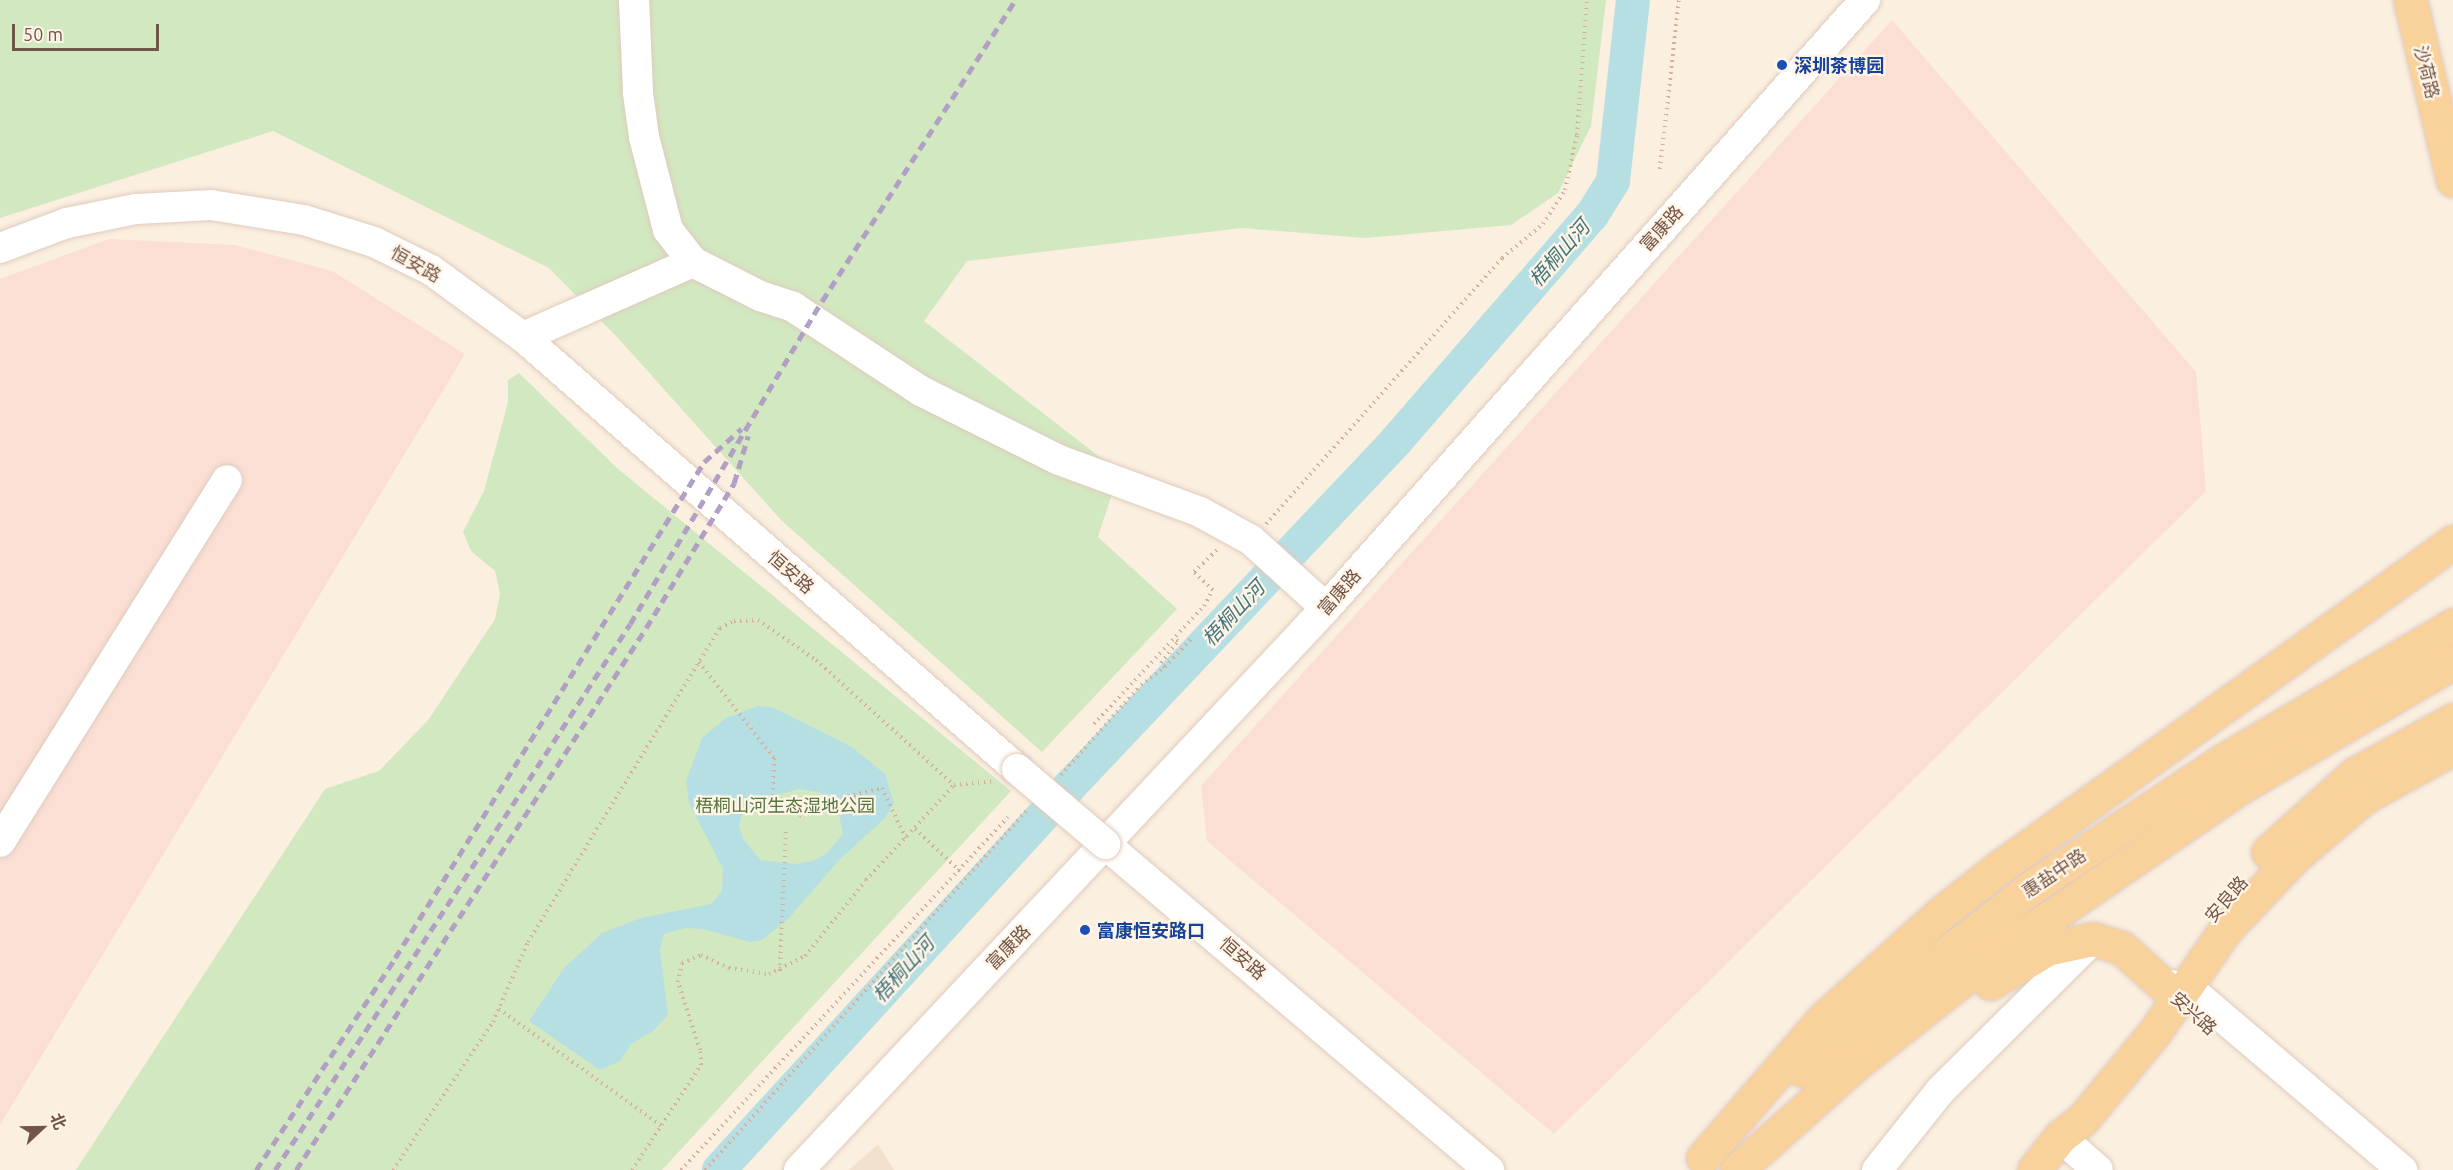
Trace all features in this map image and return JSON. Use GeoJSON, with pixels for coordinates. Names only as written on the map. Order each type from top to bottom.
{"type":"FeatureCollection","features":[{"type":"Feature","properties":{"kind":"main road","name":"沙荷路"},"geometry":{"type":"LineString","coordinates":[[2410,0],[2453,180]]}},
{"type":"Feature","properties":{"kind":"main road"},"geometry":{"type":"LineString","coordinates":[[1697,1164],[1822,1020],[1940,914],[2000,867],[2453,542]]}},
{"type":"Feature","properties":{"kind":"main road","name":"惠盐中路"},"geometry":{"type":"LineString","coordinates":[[1697,1164],[1840,1036],[2032,887],[2224,760],[2453,625]]}},
{"type":"Feature","properties":{"kind":"main road","name":"惠盐中路"},"geometry":{"type":"LineString","coordinates":[[1737,1170],[1858,1062],[1986,961],[2242,786],[2453,662]]}},
{"type":"Feature","properties":{"kind":"main road","name":"安良路"},"geometry":{"type":"LineString","coordinates":[[2175,990],[2210,916],[2314,808],[2355,774],[2453,720]]}},
{"type":"Feature","properties":{"kind":"main road","name":"安良路"},"geometry":{"type":"LineString","coordinates":[[2034,1170],[2060,1137],[2082,1120],[2175,990],[2225,930],[2329,826],[2364,797],[2453,748]]}},
{"type":"Feature","properties":{"kind":"main road"},"geometry":{"type":"LineString","coordinates":[[1858,1062],[2047,949],[2093,939],[2122,948],[2175,990]]}},
{"type":"Feature","properties":{"kind":"street"},"geometry":{"type":"LineString","coordinates":[[634,0],[638,93],[644,137],[668,230],[693,261],[760,296],[793,307],[921,391],[1059,460],[1200,512],[1256,544],[1319,603]]}},
{"type":"Feature","properties":{"kind":"street","name":"富康路"},"geometry":{"type":"LineString","coordinates":[[799,1170],[1106,844],[1319,603],[1865,0]]}},
{"type":"Feature","properties":{"kind":"street","name":"恒安路"},"geometry":{"type":"LineString","coordinates":[[0,248],[66,223],[136,209],[211,205],[304,220],[374,242],[431,270],[523,337],[1017,770],[1489,1170]]}},
{"type":"Feature","properties":{"kind":"street"},"geometry":{"type":"LineString","coordinates":[[523,337],[693,261]]}},
{"type":"Feature","properties":{"kind":"street"},"geometry":{"type":"LineString","coordinates":[[0,842],[227,480]]}},
{"type":"Feature","properties":{"kind":"street"},"geometry":{"type":"LineString","coordinates":[[1877,1170],[1940,1091],[2093,939]]}},
{"type":"Feature","properties":{"kind":"street","name":"安兴路"},"geometry":{"type":"LineString","coordinates":[[2175,990],[2376,1170]]}},
{"type":"Feature","properties":{"kind":"street","name":"安兴路"},"geometry":{"type":"LineString","coordinates":[[2175,990],[2402,1170]]}},
{"type":"Feature","properties":{"kind":"street"},"geometry":{"type":"LineString","coordinates":[[2060,1137],[2098,1170]]}},
{"type":"Feature","properties":{"kind":"path"},"geometry":{"type":"LineString","coordinates":[[1256,544],[1502,258],[1543,224],[1565,190],[1577,135],[1587,0]]}},
{"type":"Feature","properties":{"kind":"path"},"geometry":{"type":"LineString","coordinates":[[1660,169],[1679,0]]}},
{"type":"Feature","properties":{"kind":"path"},"geometry":{"type":"LineString","coordinates":[[1094,724],[1174,638],[1213,590],[1194,572],[1221,546]]}},
{"type":"Feature","properties":{"kind":"path"},"geometry":{"type":"LineString","coordinates":[[393,1170],[498,1009],[528,942],[720,628],[734,621],[758,620],[816,660],[954,785]]}},
{"type":"Feature","properties":{"kind":"path"},"geometry":{"type":"LineString","coordinates":[[1165,667],[1161,663],[1178,641],[1174,638]]}},
{"type":"Feature","properties":{"kind":"path"},"geometry":{"type":"LineString","coordinates":[[1053,783],[1141,685],[1165,667],[1191,639]]}},
{"type":"Feature","properties":{"kind":"path"},"geometry":{"type":"LineString","coordinates":[[699,662],[774,758],[772,802],[782,816]]}},
{"type":"Feature","properties":{"kind":"path"},"geometry":{"type":"LineString","coordinates":[[632,1170],[701,1065],[700,1050],[678,982],[682,963],[701,956],[751,973],[780,971],[820,942],[866,880],[954,785],[1007,780],[1017,770]]}},
{"type":"Feature","properties":{"kind":"path"},"geometry":{"type":"LineString","coordinates":[[799,816],[819,804],[882,788],[906,839]]}},
{"type":"Feature","properties":{"kind":"path"},"geometry":{"type":"LineString","coordinates":[[705,1170],[989,849],[1037,800]]}},
{"type":"Feature","properties":{"kind":"path"},"geometry":{"type":"LineString","coordinates":[[681,1170],[1008,817]]}},
{"type":"Feature","properties":{"kind":"path"},"geometry":{"type":"LineString","coordinates":[[915,829],[960,871]]}},
{"type":"Feature","properties":{"kind":"path"},"geometry":{"type":"LineString","coordinates":[[780,971],[786,830]]}},
{"type":"Feature","properties":{"kind":"path"},"geometry":{"type":"LineString","coordinates":[[981,847],[989,849]]}},
{"type":"Feature","properties":{"kind":"path"},"geometry":{"type":"LineString","coordinates":[[498,1009],[662,1126]]}},
{"type":"Feature","properties":{"kind":"shaded area"},"geometry":{"type":"Polygon","coordinates":[[[1892,20],[2196,372],[2206,491],[1554,1134],[1207,841],[1201,786],[1892,20]]]}},
{"type":"Feature","properties":{"kind":"shaded area"},"geometry":{"type":"Polygon","coordinates":[[[109,239],[235,245],[332,271],[465,354],[0,1125],[0,279],[109,239]]]}},
{"type":"Feature","properties":{"kind":"shaded area"},"geometry":{"type":"Polygon","coordinates":[[[878,1144],[894,1170],[849,1170],[878,1144]]]}},
{"type":"Feature","properties":{"kind":"green space"},"geometry":{"type":"Polygon","coordinates":[[[0,0],[1606,0],[1591,126],[1558,193],[1511,225],[1365,238],[1242,228],[967,261],[924,321],[1119,472],[1098,537],[1177,609],[1042,752],[781,520],[618,338],[549,268],[273,131],[0,218],[0,0]]]}},
{"type":"Feature","properties":{"kind":"green space","name":"梧桐山河生态湿地公园"},"geometry":{"type":"Polygon","coordinates":[[[519,373],[617,468],[1011,791],[662,1170],[76,1170],[325,789],[379,771],[429,719],[495,619],[500,594],[495,571],[471,551],[463,532],[484,491],[508,402],[508,380],[519,373]]]}},
{"type":"Feature","properties":{"kind":"water"},"geometry":{"type":"Polygon","coordinates":[[[758,706],[772,707],[852,747],[885,774],[894,804],[884,819],[839,860],[789,918],[762,940],[750,942],[703,929],[685,928],[664,934],[660,950],[668,1015],[653,1031],[631,1044],[620,1061],[600,1070],[529,1021],[564,968],[602,933],[641,918],[711,904],[722,891],[723,869],[689,803],[686,781],[702,738],[726,718],[758,706]],[[799,789],[760,800],[742,814],[739,827],[744,840],[760,860],[795,864],[813,861],[827,853],[843,834],[837,805],[818,792],[799,789]]]}},
{"type":"Feature","properties":{"kind":"waterway","name":"梧桐山河"},"geometry":{"type":"LineString","coordinates":[[719,1170],[1070,786],[1396,441],[1592,215],[1613,181],[1633,0]]}},
{"type":"Feature","properties":{"kind":"railway"},"geometry":{"type":"LineString","coordinates":[[275,1170],[630,624],[822,301],[1015,0]]}},
{"type":"Feature","properties":{"kind":"railway"},"geometry":{"type":"LineString","coordinates":[[256,1170],[395,958],[704,462],[741,429]]}},
{"type":"Feature","properties":{"kind":"railway"},"geometry":{"type":"LineString","coordinates":[[296,1170],[646,628],[734,483],[748,436]]}},
{"type":"Feature","properties":{"kind":"place","name":"深圳茶博园"},"geometry":{"type":"Point","coordinates":[1782,65]}},
{"type":"Feature","properties":{"kind":"place","name":"富康恒安路口"},"geometry":{"type":"Point","coordinates":[1085,930]}}]}
